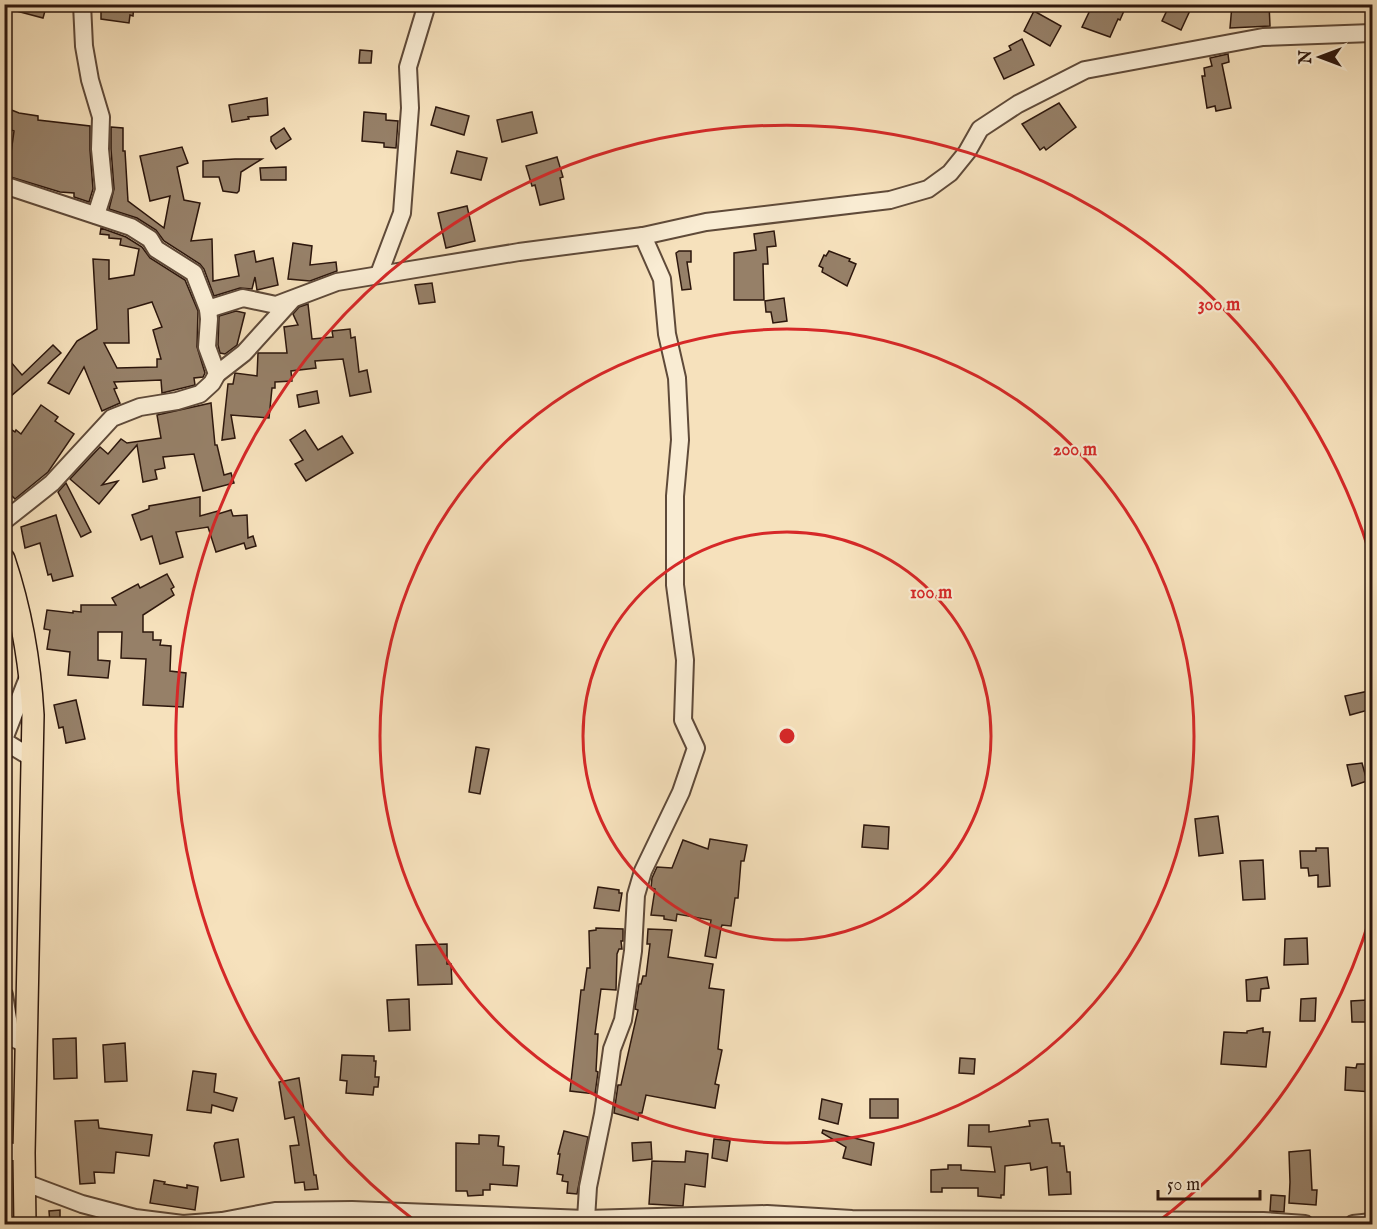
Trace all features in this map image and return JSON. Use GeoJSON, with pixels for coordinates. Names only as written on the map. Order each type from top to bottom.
{"type":"FeatureCollection","features":[{"type":"Feature","properties":{"kind":"main road"},"geometry":{"type":"LineString","coordinates":[[4,559],[21,615],[30,671],[33,715],[27,1045],[14,1152],[26,1183],[25,1224]]}},
{"type":"Feature","properties":{"kind":"street"},"geometry":{"type":"LineString","coordinates":[[82,4],[84,46],[90,80],[101,117],[100,149],[104,190],[96,215]]}},
{"type":"Feature","properties":{"kind":"street"},"geometry":{"type":"LineString","coordinates":[[379,274],[402,213],[410,108],[408,67],[427,4]]}},
{"type":"Feature","properties":{"kind":"street"},"geometry":{"type":"LineString","coordinates":[[208,309],[243,298],[276,305],[337,282],[379,274],[519,252],[643,236],[706,222],[890,200],[928,189],[950,173],[967,152],[980,129],[1018,104],[1085,70],[1263,37],[1372,33]]}},
{"type":"Feature","properties":{"kind":"street"},"geometry":{"type":"LineString","coordinates":[[4,185],[131,227],[150,239],[156,249],[194,273],[208,309],[207,347],[217,374]]}},
{"type":"Feature","properties":{"kind":"street"},"geometry":{"type":"LineString","coordinates":[[586,1218],[588,1187],[603,1114],[612,1049],[623,1020],[633,951],[636,895],[644,871],[681,792],[696,748],[683,720],[685,660],[675,585],[675,496],[680,440],[677,378],[667,334],[662,279],[643,236]]}},
{"type":"Feature","properties":{"kind":"street"},"geometry":{"type":"LineString","coordinates":[[4,521],[52,483],[112,418],[140,407],[177,401],[200,394],[217,374],[244,353],[293,299],[307,292]]}},
{"type":"Feature","properties":{"kind":"street"},"geometry":{"type":"LineString","coordinates":[[30,671],[4,740],[32,758]]}},
{"type":"Feature","properties":{"kind":"street"},"geometry":{"type":"LineString","coordinates":[[4,995],[11,1037],[27,1045]]}},
{"type":"Feature","properties":{"kind":"street"},"geometry":{"type":"LineString","coordinates":[[26,1183],[82,1204],[124,1215],[183,1224],[222,1221],[275,1211],[352,1210],[523,1220],[586,1218],[1263,1221],[1305,1224]]}},
{"type":"Feature","properties":{"kind":"street"},"geometry":{"type":"LineString","coordinates":[[1353,1224],[1372,1222]]}},
{"type":"Feature","properties":{"kind":"building"},"geometry":{"type":"Polygon","coordinates":[[[6,4],[47,4],[43,18],[5,8],[6,4]]]}},
{"type":"Feature","properties":{"kind":"building"},"geometry":{"type":"Polygon","coordinates":[[[101,4],[134,4],[133,16],[130,15],[129,23],[101,19],[101,4]]]}},
{"type":"Feature","properties":{"kind":"building"},"geometry":{"type":"Polygon","coordinates":[[[1093,4],[1127,4],[1110,37],[1082,27],[1093,4]]]}},
{"type":"Feature","properties":{"kind":"building"},"geometry":{"type":"Polygon","coordinates":[[[1170,4],[1193,4],[1181,30],[1162,21],[1170,4]]]}},
{"type":"Feature","properties":{"kind":"building"},"geometry":{"type":"Polygon","coordinates":[[[1269,4],[1270,26],[1230,28],[1232,5],[1269,4]]]}},
{"type":"Feature","properties":{"kind":"building"},"geometry":{"type":"Polygon","coordinates":[[[1034,11],[1061,26],[1050,46],[1024,31],[1034,11]]]}},
{"type":"Feature","properties":{"kind":"building"},"geometry":{"type":"Polygon","coordinates":[[[1022,39],[1034,65],[1004,79],[994,58],[1011,50],[1009,46],[1022,39]]]}},
{"type":"Feature","properties":{"kind":"building"},"geometry":{"type":"Polygon","coordinates":[[[360,50],[372,51],[371,63],[359,63],[360,50]]]}},
{"type":"Feature","properties":{"kind":"building"},"geometry":{"type":"Polygon","coordinates":[[[1228,54],[1229,62],[1222,64],[1231,108],[1216,111],[1215,106],[1207,108],[1202,76],[1205,76],[1204,68],[1212,66],[1210,58],[1228,54]]]}},
{"type":"Feature","properties":{"kind":"building"},"geometry":{"type":"Polygon","coordinates":[[[267,98],[268,115],[248,117],[249,119],[232,122],[229,105],[267,98]]]}},
{"type":"Feature","properties":{"kind":"building"},"geometry":{"type":"Polygon","coordinates":[[[1059,103],[1076,127],[1046,150],[1044,147],[1040,150],[1022,124],[1059,103]]]}},
{"type":"Feature","properties":{"kind":"building"},"geometry":{"type":"Polygon","coordinates":[[[4,107],[19,113],[38,116],[38,120],[90,126],[93,189],[89,202],[74,197],[74,193],[60,192],[4,175],[5,159],[10,160],[14,131],[4,127],[4,107]]]}},
{"type":"Feature","properties":{"kind":"building"},"geometry":{"type":"Polygon","coordinates":[[[436,107],[469,116],[464,135],[431,125],[436,107]]]}},
{"type":"Feature","properties":{"kind":"building"},"geometry":{"type":"Polygon","coordinates":[[[364,112],[386,114],[386,120],[398,121],[396,148],[384,147],[384,143],[362,141],[364,112]]]}},
{"type":"Feature","properties":{"kind":"building"},"geometry":{"type":"Polygon","coordinates":[[[532,112],[537,133],[502,142],[497,120],[532,112]]]}},
{"type":"Feature","properties":{"kind":"building"},"geometry":{"type":"Polygon","coordinates":[[[111,127],[123,128],[128,201],[164,228],[170,196],[150,201],[140,156],[182,147],[188,163],[177,167],[184,200],[200,203],[191,241],[212,239],[213,281],[239,276],[235,255],[254,251],[256,262],[273,258],[278,285],[257,290],[255,277],[252,289],[240,288],[214,296],[200,264],[164,241],[156,230],[137,218],[109,209],[114,189],[111,127]]]}},
{"type":"Feature","properties":{"kind":"building"},"geometry":{"type":"Polygon","coordinates":[[[284,128],[291,139],[276,149],[271,137],[284,128]]]}},
{"type":"Feature","properties":{"kind":"building"},"geometry":{"type":"Polygon","coordinates":[[[457,151],[487,158],[481,180],[451,173],[457,151]]]}},
{"type":"Feature","properties":{"kind":"building"},"geometry":{"type":"Polygon","coordinates":[[[557,157],[563,177],[560,178],[564,199],[540,205],[535,185],[532,186],[526,166],[557,157]]]}},
{"type":"Feature","properties":{"kind":"building"},"geometry":{"type":"Polygon","coordinates":[[[262,159],[241,172],[237,193],[223,191],[219,177],[203,177],[203,161],[262,159]]]}},
{"type":"Feature","properties":{"kind":"building"},"geometry":{"type":"Polygon","coordinates":[[[286,167],[286,180],[261,180],[260,168],[286,167]]]}},
{"type":"Feature","properties":{"kind":"building"},"geometry":{"type":"Polygon","coordinates":[[[467,206],[475,241],[446,248],[438,213],[467,206]]]}},
{"type":"Feature","properties":{"kind":"building"},"geometry":{"type":"Polygon","coordinates":[[[101,228],[126,237],[142,247],[150,258],[185,280],[198,311],[197,347],[205,373],[203,377],[194,378],[195,385],[162,393],[161,380],[114,382],[117,388],[114,389],[120,403],[102,411],[84,367],[69,394],[48,383],[77,341],[97,329],[93,259],[109,260],[109,279],[134,275],[139,249],[120,245],[121,239],[109,238],[109,235],[100,234],[101,228]],[[152,302],[128,309],[129,343],[104,343],[117,368],[157,367],[157,359],[161,359],[153,330],[162,327],[152,302]]]}},
{"type":"Feature","properties":{"kind":"building"},"geometry":{"type":"Polygon","coordinates":[[[774,231],[776,246],[767,247],[768,264],[763,264],[764,300],[734,300],[734,253],[756,250],[754,234],[774,231]]]}},
{"type":"Feature","properties":{"kind":"building"},"geometry":{"type":"Polygon","coordinates":[[[293,243],[312,246],[310,265],[336,262],[337,271],[310,281],[288,279],[293,243]]]}},
{"type":"Feature","properties":{"kind":"building"},"geometry":{"type":"Polygon","coordinates":[[[691,251],[691,262],[687,262],[691,289],[682,290],[676,253],[691,251]]]}},
{"type":"Feature","properties":{"kind":"building"},"geometry":{"type":"Polygon","coordinates":[[[829,251],[850,259],[849,261],[856,264],[847,286],[822,272],[823,268],[819,266],[824,255],[826,256],[829,251]]]}},
{"type":"Feature","properties":{"kind":"building"},"geometry":{"type":"Polygon","coordinates":[[[432,283],[435,302],[419,304],[415,285],[432,283]]]}},
{"type":"Feature","properties":{"kind":"building"},"geometry":{"type":"Polygon","coordinates":[[[784,298],[787,321],[773,323],[771,312],[766,312],[765,301],[784,298]]]}},
{"type":"Feature","properties":{"kind":"building"},"geometry":{"type":"Polygon","coordinates":[[[308,304],[312,339],[333,337],[332,331],[350,329],[351,338],[355,337],[359,372],[367,370],[371,392],[350,396],[343,359],[315,361],[316,368],[291,371],[292,381],[275,382],[275,388],[272,388],[269,418],[231,415],[235,438],[222,440],[228,384],[233,384],[235,373],[257,376],[258,353],[287,353],[284,327],[298,325],[293,314],[299,307],[308,304]]]}},
{"type":"Feature","properties":{"kind":"building"},"geometry":{"type":"Polygon","coordinates":[[[236,311],[245,313],[237,345],[225,354],[220,353],[219,316],[236,311]]]}},
{"type":"Feature","properties":{"kind":"building"},"geometry":{"type":"Polygon","coordinates":[[[53,345],[61,353],[4,402],[4,354],[22,375],[53,345]]]}},
{"type":"Feature","properties":{"kind":"building"},"geometry":{"type":"Polygon","coordinates":[[[317,391],[319,403],[299,407],[297,395],[317,391]]]}},
{"type":"Feature","properties":{"kind":"building"},"geometry":{"type":"Polygon","coordinates":[[[211,403],[215,445],[217,445],[224,475],[231,473],[234,483],[203,491],[194,454],[163,457],[165,468],[155,470],[157,479],[143,482],[137,445],[102,485],[118,481],[99,504],[70,479],[100,447],[108,454],[121,439],[127,443],[161,438],[157,415],[211,403]]]}},
{"type":"Feature","properties":{"kind":"building"},"geometry":{"type":"Polygon","coordinates":[[[41,405],[58,417],[55,421],[74,434],[48,472],[15,499],[4,488],[4,425],[21,434],[41,405]]]}},
{"type":"Feature","properties":{"kind":"building"},"geometry":{"type":"Polygon","coordinates":[[[305,430],[318,450],[342,436],[353,453],[306,481],[295,464],[303,460],[290,440],[305,430]]]}},
{"type":"Feature","properties":{"kind":"building"},"geometry":{"type":"Polygon","coordinates":[[[66,483],[91,532],[81,537],[58,492],[66,483]]]}},
{"type":"Feature","properties":{"kind":"building"},"geometry":{"type":"Polygon","coordinates":[[[200,497],[200,516],[231,510],[233,516],[247,515],[248,538],[253,536],[256,546],[246,549],[244,543],[216,552],[208,527],[176,532],[183,557],[160,564],[152,536],[141,540],[132,515],[149,509],[149,506],[200,497]]]}},
{"type":"Feature","properties":{"kind":"building"},"geometry":{"type":"Polygon","coordinates":[[[56,515],[73,576],[53,581],[51,574],[48,575],[40,543],[25,548],[21,527],[56,515]]]}},
{"type":"Feature","properties":{"kind":"building"},"geometry":{"type":"Polygon","coordinates":[[[167,574],[174,587],[171,589],[174,595],[143,615],[143,632],[153,632],[153,640],[161,640],[160,645],[171,646],[170,671],[186,673],[183,707],[143,705],[146,659],[121,658],[122,632],[98,632],[98,660],[110,661],[108,678],[68,675],[70,652],[47,649],[50,630],[44,629],[47,610],[73,613],[73,611],[81,612],[81,605],[116,605],[112,598],[138,584],[140,588],[167,574]]]}},
{"type":"Feature","properties":{"kind":"building"},"geometry":{"type":"Polygon","coordinates":[[[1369,691],[1372,709],[1350,715],[1345,696],[1369,691]]]}},
{"type":"Feature","properties":{"kind":"building"},"geometry":{"type":"Polygon","coordinates":[[[76,700],[85,739],[66,743],[63,727],[59,728],[54,705],[76,700]]]}},
{"type":"Feature","properties":{"kind":"building"},"geometry":{"type":"Polygon","coordinates":[[[476,747],[489,749],[480,794],[469,792],[476,747]]]}},
{"type":"Feature","properties":{"kind":"building"},"geometry":{"type":"Polygon","coordinates":[[[1362,763],[1367,781],[1352,786],[1347,765],[1362,763]]]}},
{"type":"Feature","properties":{"kind":"building"},"geometry":{"type":"Polygon","coordinates":[[[1218,816],[1223,853],[1199,856],[1195,819],[1218,816]]]}},
{"type":"Feature","properties":{"kind":"building"},"geometry":{"type":"Polygon","coordinates":[[[864,825],[889,827],[888,849],[862,847],[864,825]]]}},
{"type":"Feature","properties":{"kind":"building"},"geometry":{"type":"Polygon","coordinates":[[[710,839],[747,845],[744,861],[741,861],[738,898],[735,898],[731,926],[722,925],[716,958],[705,956],[711,920],[677,914],[676,921],[664,919],[664,916],[651,915],[655,889],[651,888],[652,878],[657,867],[672,868],[683,840],[708,849],[710,839]]]}},
{"type":"Feature","properties":{"kind":"building"},"geometry":{"type":"Polygon","coordinates":[[[1316,848],[1328,848],[1330,886],[1318,887],[1318,875],[1309,876],[1308,868],[1301,868],[1300,851],[1316,851],[1316,848]]]}},
{"type":"Feature","properties":{"kind":"building"},"geometry":{"type":"Polygon","coordinates":[[[1263,860],[1265,899],[1243,900],[1240,861],[1263,860]]]}},
{"type":"Feature","properties":{"kind":"building"},"geometry":{"type":"Polygon","coordinates":[[[598,887],[619,890],[619,893],[622,893],[619,911],[594,908],[598,887]]]}},
{"type":"Feature","properties":{"kind":"building"},"geometry":{"type":"Polygon","coordinates":[[[596,928],[623,929],[623,941],[621,941],[622,949],[619,949],[617,954],[616,990],[601,989],[595,1034],[598,1034],[596,1071],[598,1072],[595,1094],[570,1091],[581,990],[584,990],[587,968],[590,968],[589,931],[596,930],[596,928]]]}},
{"type":"Feature","properties":{"kind":"building"},"geometry":{"type":"Polygon","coordinates":[[[648,929],[672,930],[668,957],[713,964],[709,988],[724,990],[718,1049],[722,1050],[715,1084],[719,1085],[715,1108],[646,1095],[638,1120],[614,1113],[618,1085],[621,1085],[638,1010],[635,1009],[639,984],[643,976],[646,976],[650,944],[647,944],[648,929]]]}},
{"type":"Feature","properties":{"kind":"building"},"geometry":{"type":"Polygon","coordinates":[[[1307,938],[1308,964],[1284,965],[1285,939],[1307,938]]]}},
{"type":"Feature","properties":{"kind":"building"},"geometry":{"type":"Polygon","coordinates":[[[447,944],[447,964],[451,964],[452,984],[418,985],[416,945],[447,944]]]}},
{"type":"Feature","properties":{"kind":"building"},"geometry":{"type":"Polygon","coordinates":[[[1267,977],[1269,988],[1261,989],[1260,1001],[1247,1001],[1246,980],[1267,977]]]}},
{"type":"Feature","properties":{"kind":"building"},"geometry":{"type":"Polygon","coordinates":[[[1316,998],[1315,1021],[1300,1021],[1301,999],[1316,998]]]}},
{"type":"Feature","properties":{"kind":"building"},"geometry":{"type":"Polygon","coordinates":[[[409,999],[410,1030],[389,1031],[387,1000],[409,999]]]}},
{"type":"Feature","properties":{"kind":"building"},"geometry":{"type":"Polygon","coordinates":[[[1367,1000],[1369,1022],[1352,1022],[1351,1001],[1367,1000]]]}},
{"type":"Feature","properties":{"kind":"building"},"geometry":{"type":"Polygon","coordinates":[[[1263,1028],[1263,1032],[1270,1032],[1266,1067],[1221,1064],[1224,1032],[1247,1033],[1247,1031],[1263,1028]]]}},
{"type":"Feature","properties":{"kind":"building"},"geometry":{"type":"Polygon","coordinates":[[[76,1038],[77,1078],[54,1079],[53,1039],[76,1038]]]}},
{"type":"Feature","properties":{"kind":"building"},"geometry":{"type":"Polygon","coordinates":[[[125,1043],[127,1081],[105,1082],[103,1045],[125,1043]]]}},
{"type":"Feature","properties":{"kind":"building"},"geometry":{"type":"Polygon","coordinates":[[[342,1055],[374,1056],[375,1077],[379,1077],[378,1087],[374,1087],[373,1095],[346,1093],[347,1081],[340,1080],[342,1055]]]}},
{"type":"Feature","properties":{"kind":"building"},"geometry":{"type":"Polygon","coordinates":[[[960,1058],[975,1059],[974,1074],[959,1073],[960,1058]]]}},
{"type":"Feature","properties":{"kind":"building"},"geometry":{"type":"Polygon","coordinates":[[[1357,1064],[1372,1064],[1372,1092],[1345,1090],[1346,1067],[1356,1068],[1357,1064]]]}},
{"type":"Feature","properties":{"kind":"building"},"geometry":{"type":"Polygon","coordinates":[[[193,1071],[216,1074],[214,1092],[237,1098],[233,1111],[212,1105],[211,1113],[187,1110],[193,1071]]]}},
{"type":"Feature","properties":{"kind":"building"},"geometry":{"type":"Polygon","coordinates":[[[299,1078],[318,1189],[305,1190],[304,1182],[295,1183],[290,1146],[299,1145],[294,1117],[285,1119],[279,1082],[299,1078]]]}},
{"type":"Feature","properties":{"kind":"building"},"geometry":{"type":"Polygon","coordinates":[[[822,1099],[842,1104],[838,1124],[819,1119],[822,1099]]]}},
{"type":"Feature","properties":{"kind":"building"},"geometry":{"type":"Polygon","coordinates":[[[870,1099],[898,1099],[898,1118],[870,1118],[870,1099]]]}},
{"type":"Feature","properties":{"kind":"building"},"geometry":{"type":"Polygon","coordinates":[[[1048,1119],[1052,1143],[1060,1143],[1060,1146],[1064,1146],[1067,1172],[1070,1172],[1071,1194],[1049,1195],[1047,1167],[1031,1170],[1030,1163],[1005,1166],[1004,1195],[1001,1195],[1001,1198],[978,1196],[978,1188],[942,1188],[942,1192],[931,1192],[931,1170],[948,1169],[948,1165],[961,1165],[961,1170],[995,1172],[991,1147],[968,1146],[969,1125],[989,1125],[989,1132],[1030,1126],[1029,1121],[1048,1119]]]}},
{"type":"Feature","properties":{"kind":"building"},"geometry":{"type":"Polygon","coordinates":[[[98,1120],[99,1128],[152,1135],[149,1156],[116,1152],[114,1173],[94,1172],[95,1183],[80,1184],[75,1121],[98,1120]]]}},
{"type":"Feature","properties":{"kind":"building"},"geometry":{"type":"Polygon","coordinates":[[[823,1130],[874,1143],[871,1165],[843,1158],[846,1147],[822,1133],[823,1130]]]}},
{"type":"Feature","properties":{"kind":"building"},"geometry":{"type":"Polygon","coordinates":[[[564,1131],[588,1137],[577,1194],[567,1193],[568,1182],[562,1181],[563,1175],[557,1174],[560,1154],[558,1154],[564,1131]]]}},
{"type":"Feature","properties":{"kind":"building"},"geometry":{"type":"Polygon","coordinates":[[[479,1135],[499,1136],[498,1146],[504,1147],[503,1165],[519,1166],[517,1186],[490,1184],[490,1190],[483,1190],[483,1195],[468,1196],[467,1191],[456,1191],[456,1143],[479,1144],[479,1135]]]}},
{"type":"Feature","properties":{"kind":"building"},"geometry":{"type":"Polygon","coordinates":[[[238,1139],[244,1177],[221,1181],[215,1143],[238,1139]]]}},
{"type":"Feature","properties":{"kind":"building"},"geometry":{"type":"Polygon","coordinates":[[[714,1139],[730,1141],[727,1161],[712,1158],[714,1139]]]}},
{"type":"Feature","properties":{"kind":"building"},"geometry":{"type":"Polygon","coordinates":[[[651,1142],[652,1159],[633,1161],[632,1143],[651,1142]]]}},
{"type":"Feature","properties":{"kind":"building"},"geometry":{"type":"Polygon","coordinates":[[[1310,1150],[1312,1190],[1317,1190],[1316,1205],[1289,1203],[1289,1152],[1310,1150]]]}},
{"type":"Feature","properties":{"kind":"building"},"geometry":{"type":"Polygon","coordinates":[[[686,1151],[708,1154],[705,1187],[685,1184],[683,1206],[649,1204],[652,1161],[685,1162],[686,1151]]]}},
{"type":"Feature","properties":{"kind":"building"},"geometry":{"type":"Polygon","coordinates":[[[154,1180],[187,1188],[187,1185],[198,1187],[195,1210],[150,1203],[154,1180]]]}},
{"type":"Feature","properties":{"kind":"building"},"geometry":{"type":"Polygon","coordinates":[[[1271,1195],[1285,1196],[1284,1212],[1270,1211],[1271,1195]]]}},
{"type":"Feature","properties":{"kind":"building"},"geometry":{"type":"Polygon","coordinates":[[[60,1210],[60,1224],[50,1224],[49,1211],[60,1210]]]}}]}
